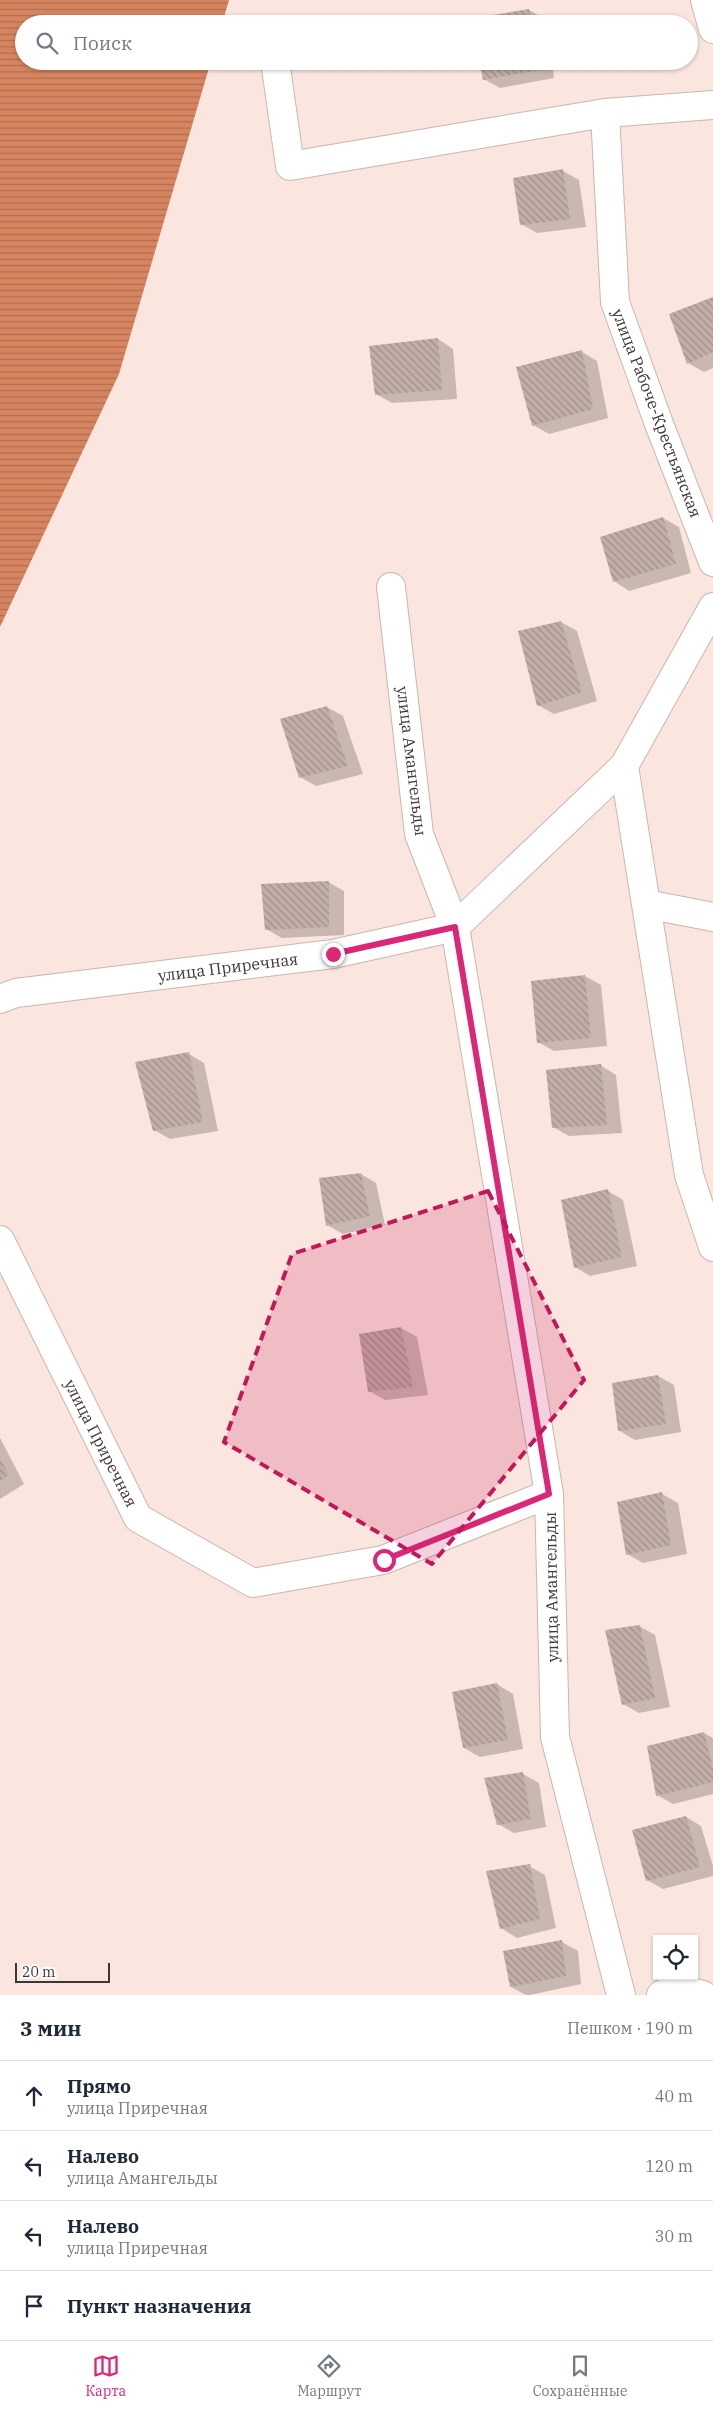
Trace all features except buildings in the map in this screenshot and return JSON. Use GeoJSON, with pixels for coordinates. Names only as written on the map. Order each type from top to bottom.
{"type":"FeatureCollection","features":[{"type":"Feature","properties":{"kind":"street"},"geometry":{"type":"LineString","coordinates":[[705,0],[713,29]]}},
{"type":"Feature","properties":{"kind":"street"},"geometry":{"type":"LineString","coordinates":[[276,70],[290,166],[606,113],[713,105]]}},
{"type":"Feature","properties":{"kind":"street","name":"улица Рабоче-Крестьянская"},"geometry":{"type":"LineString","coordinates":[[606,113],[615,302],[659,424],[713,562]]}},
{"type":"Feature","properties":{"kind":"street","name":"улица Амангельды"},"geometry":{"type":"LineString","coordinates":[[391,587],[419,834],[455,927],[549,1494],[555,1737],[621,1995]]}},
{"type":"Feature","properties":{"kind":"street"},"geometry":{"type":"LineString","coordinates":[[455,927],[624,766],[713,607]]}},
{"type":"Feature","properties":{"kind":"street"},"geometry":{"type":"LineString","coordinates":[[624,766],[689,1175],[713,1247]]}},
{"type":"Feature","properties":{"kind":"street"},"geometry":{"type":"LineString","coordinates":[[646,904],[713,917]]}},
{"type":"Feature","properties":{"kind":"street","name":"улица Приречная"},"geometry":{"type":"LineString","coordinates":[[0,1000],[16,993],[333,954],[455,927]]}},
{"type":"Feature","properties":{"kind":"street","name":"улица Приречная"},"geometry":{"type":"LineString","coordinates":[[0,1240],[138,1518],[253,1583],[384,1560],[549,1494]]}},
{"type":"Feature","properties":{"kind":"street"},"geometry":{"type":"LineString","coordinates":[[660,1995],[676,1988],[703,1995]]}},
{"type":"Feature","properties":{"kind":"highlighted area"},"geometry":{"type":"Polygon","coordinates":[[[488,1191],[584,1380],[432,1564],[224,1442],[292,1254],[488,1191]]]}},
{"type":"Feature","properties":{"kind":"shaded area"},"geometry":{"type":"Polygon","coordinates":[[[0,0],[229,0],[225,15],[15,15],[15,70],[208,70],[119,374],[0,627],[0,0]]]}},
{"type":"Feature","properties":{"kind":"route"},"geometry":{"type":"LineString","coordinates":[[333,954],[455,927],[549,1494],[384,1560]]}}]}
